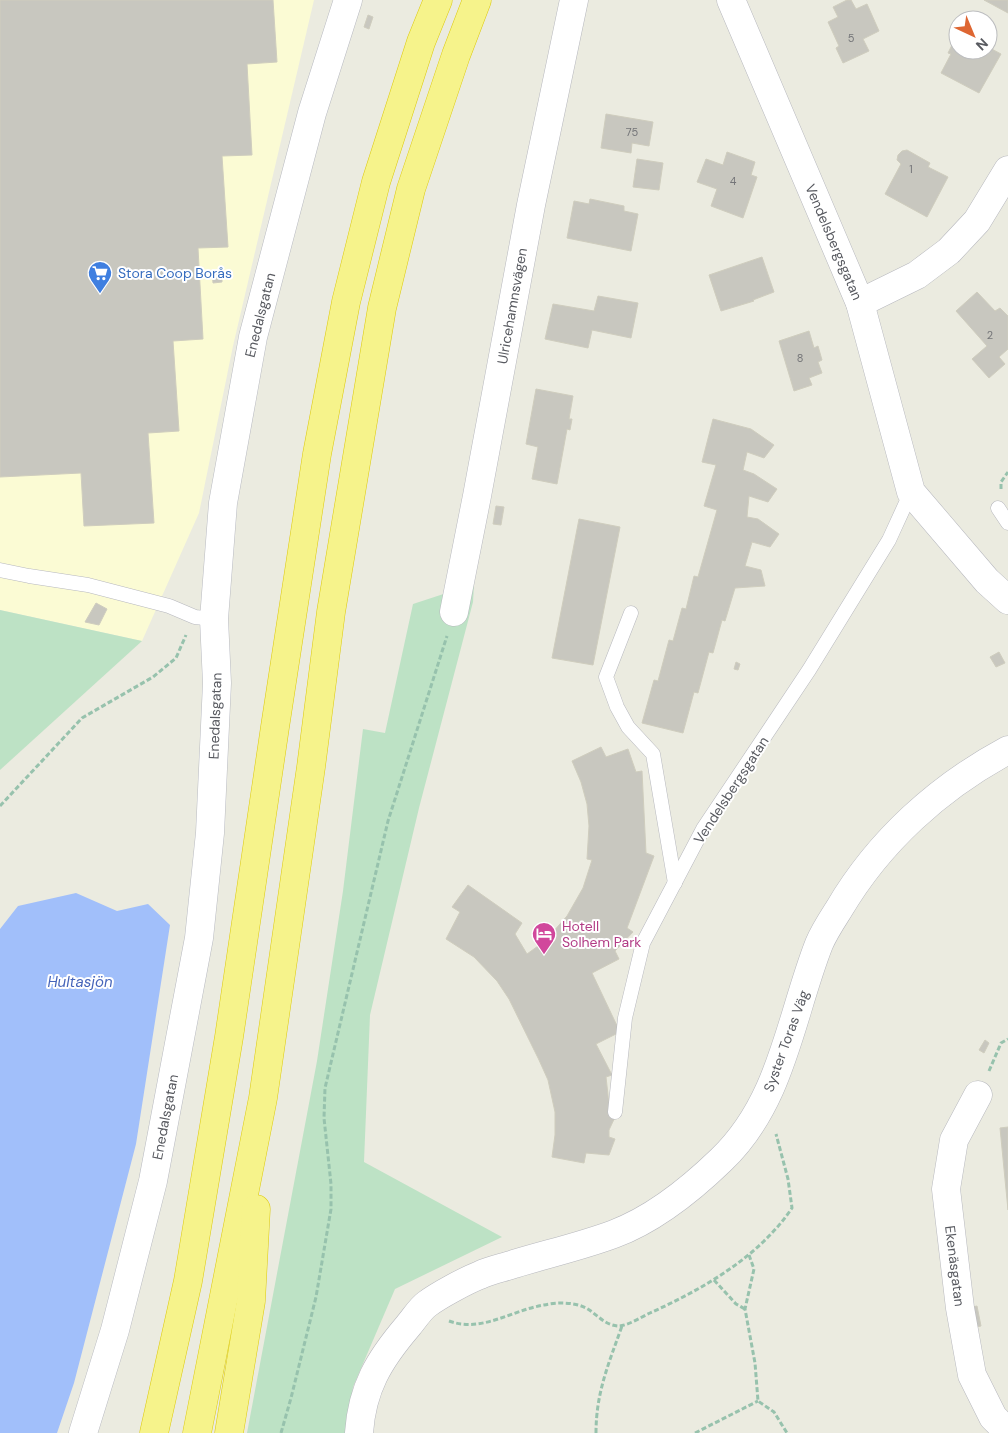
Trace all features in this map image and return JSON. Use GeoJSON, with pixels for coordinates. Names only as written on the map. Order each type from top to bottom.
{"type":"FeatureCollection","features":[{"type":"Feature","properties":{"kind":"highway"},"geometry":{"type":"LineString","coordinates":[[154,1433],[188,1281],[229,1036],[274,727],[317,454],[346,302],[376,182],[422,42],[438,0]]}},
{"type":"Feature","properties":{"kind":"highway"},"geometry":{"type":"LineString","coordinates":[[197,1433],[262,1098],[312,767],[331,612],[382,308],[411,189],[456,55],[477,0]]}},
{"type":"Feature","properties":{"kind":"highway"},"geometry":{"type":"LineString","coordinates":[[229,1433],[251,1301],[262,1098]]}},
{"type":"Feature","properties":{"kind":"highway"},"geometry":{"type":"LineString","coordinates":[[134,1433],[188,1281]]}},
{"type":"Feature","properties":{"kind":"street","name":"Enedalsgatan"},"geometry":{"type":"LineString","coordinates":[[83,1433],[115,1330],[153,1181],[199,938],[210,833],[217,683],[204,618],[253,337],[312,113],[348,0]]}},
{"type":"Feature","properties":{"kind":"street","name":"Ulricehamnsvägen"},"geometry":{"type":"LineString","coordinates":[[454,612],[531,205],[574,0]]}},
{"type":"Feature","properties":{"kind":"street","name":"Vendelsbergsgatan"},"geometry":{"type":"LineString","coordinates":[[731,0],[860,303],[911,492],[986,581],[1008,600]]}},
{"type":"Feature","properties":{"kind":"street"},"geometry":{"type":"LineString","coordinates":[[860,303],[917,275],[949,251],[977,220],[1008,170]]}},
{"type":"Feature","properties":{"kind":"street","name":"Syster Toras Väg"},"geometry":{"type":"LineString","coordinates":[[359,1433],[360,1412],[376,1369],[387,1351],[426,1304],[479,1275],[614,1234],[644,1220],[671,1202],[722,1160],[748,1129],[764,1103],[788,1045],[820,942],[858,880],[882,848],[923,808],[957,780],[1008,750]]}},
{"type":"Feature","properties":{"kind":"street","name":"Ekenäsgatan"},"geometry":{"type":"LineString","coordinates":[[978,1095],[954,1140],[946,1189],[960,1308],[972,1375],[993,1417],[1008,1432]]}},
{"type":"Feature","properties":{"kind":"lane","name":"Vendelsbergsgatan"},"geometry":{"type":"LineString","coordinates":[[615,1112],[625,1018],[643,943],[703,829],[810,670],[889,540],[911,492]]}},
{"type":"Feature","properties":{"kind":"lane"},"geometry":{"type":"LineString","coordinates":[[998,508],[1008,523]]}},
{"type":"Feature","properties":{"kind":"lane"},"geometry":{"type":"LineString","coordinates":[[0,570],[88,584],[169,606],[204,618]]}},
{"type":"Feature","properties":{"kind":"lane"},"geometry":{"type":"LineString","coordinates":[[630,613],[606,677],[617,707],[628,727],[653,754],[674,883]]}},
{"type":"Feature","properties":{"kind":"path"},"geometry":{"type":"LineString","coordinates":[[281,1433],[316,1297],[331,1209],[331,1184],[324,1118],[325,1088],[388,821],[454,612]]}},
{"type":"Feature","properties":{"kind":"path"},"geometry":{"type":"LineString","coordinates":[[0,806],[82,718],[153,677],[176,658],[204,618]]}},
{"type":"Feature","properties":{"kind":"path"},"geometry":{"type":"LineString","coordinates":[[978,1095],[1001,1043],[1008,1038]]}},
{"type":"Feature","properties":{"kind":"path"},"geometry":{"type":"LineString","coordinates":[[426,1304],[448,1320],[462,1325],[476,1325],[545,1304],[573,1304],[585,1308],[609,1324],[622,1326],[666,1306],[714,1280],[749,1255],[782,1222],[792,1208],[788,1179],[774,1128],[764,1103]]}},
{"type":"Feature","properties":{"kind":"path"},"geometry":{"type":"LineString","coordinates":[[749,1255],[754,1269],[745,1309],[755,1363],[758,1400],[774,1412],[787,1433]]}},
{"type":"Feature","properties":{"kind":"path"},"geometry":{"type":"LineString","coordinates":[[714,1280],[736,1304],[745,1309]]}},
{"type":"Feature","properties":{"kind":"path"},"geometry":{"type":"LineString","coordinates":[[596,1433],[596,1407],[602,1383],[622,1326]]}},
{"type":"Feature","properties":{"kind":"path"},"geometry":{"type":"LineString","coordinates":[[695,1433],[758,1400]]}},
{"type":"Feature","properties":{"kind":"shaded area","name":"Stora Coop Borås"},"geometry":{"type":"Polygon","coordinates":[[[0,0],[314,0],[233,346],[199,513],[142,641],[0,610],[0,0]]]}},
{"type":"Feature","properties":{"kind":"shaded area"},"geometry":{"type":"Polygon","coordinates":[[[474,584],[473,602],[419,808],[370,1015],[364,1162],[502,1237],[395,1289],[353,1387],[347,1433],[247,1433],[317,1061],[343,891],[363,729],[385,733],[413,604],[474,584]]]}},
{"type":"Feature","properties":{"kind":"shaded area"},"geometry":{"type":"Polygon","coordinates":[[[0,610],[142,641],[0,770],[0,610]]]}},
{"type":"Feature","properties":{"kind":"water","name":"Hultasjön"},"geometry":{"type":"Polygon","coordinates":[[[76,893],[117,911],[148,904],[170,925],[136,1144],[74,1383],[57,1433],[0,1433],[0,929],[18,906],[76,893]]]}},
{"type":"Feature","properties":{"kind":"building","name":"Stora Coop Borås"},"geometry":{"type":"Polygon","coordinates":[[[0,0],[273,0],[277,62],[247,64],[252,155],[222,156],[228,247],[198,248],[203,339],[173,341],[179,431],[148,433],[154,523],[84,526],[81,473],[0,477],[0,0]]]}},
{"type":"Feature","properties":{"kind":"building"},"geometry":{"type":"Polygon","coordinates":[[[851,0],[856,9],[867,4],[879,31],[863,39],[869,51],[843,63],[836,48],[839,46],[828,22],[838,17],[833,7],[851,0]]]}},
{"type":"Feature","properties":{"kind":"building"},"geometry":{"type":"Polygon","coordinates":[[[984,0],[1008,0],[1008,13],[984,0]]]}},
{"type":"Feature","properties":{"kind":"building"},"geometry":{"type":"Polygon","coordinates":[[[368,15],[373,17],[369,29],[364,27],[368,15]]]}},
{"type":"Feature","properties":{"kind":"building"},"geometry":{"type":"Polygon","coordinates":[[[948,60],[998,60],[979,93],[941,73],[948,60]]]}},
{"type":"Feature","properties":{"kind":"building"},"geometry":{"type":"Polygon","coordinates":[[[606,114],[653,122],[649,146],[632,143],[631,153],[601,148],[606,114]]]}},
{"type":"Feature","properties":{"kind":"building"},"geometry":{"type":"Polygon","coordinates":[[[907,150],[930,163],[928,167],[948,177],[927,217],[885,194],[901,164],[897,160],[898,155],[902,151],[907,150]]]}},
{"type":"Feature","properties":{"kind":"building"},"geometry":{"type":"Polygon","coordinates":[[[727,152],[755,162],[751,175],[757,177],[743,218],[711,206],[717,189],[697,182],[706,159],[723,165],[727,152]]]}},
{"type":"Feature","properties":{"kind":"building"},"geometry":{"type":"Polygon","coordinates":[[[637,159],[663,163],[659,190],[633,187],[637,159]]]}},
{"type":"Feature","properties":{"kind":"building"},"geometry":{"type":"Polygon","coordinates":[[[590,199],[624,206],[624,211],[638,214],[631,251],[567,238],[574,201],[589,204],[590,199]]]}},
{"type":"Feature","properties":{"kind":"building"},"geometry":{"type":"Polygon","coordinates":[[[762,257],[774,292],[754,301],[721,311],[709,275],[762,257]]]}},
{"type":"Feature","properties":{"kind":"building"},"geometry":{"type":"Polygon","coordinates":[[[222,270],[222,282],[213,283],[212,271],[222,270]]]}},
{"type":"Feature","properties":{"kind":"building"},"geometry":{"type":"Polygon","coordinates":[[[977,292],[995,311],[1000,308],[1008,316],[1008,349],[999,357],[1005,364],[989,378],[972,359],[987,346],[956,311],[977,292]]]}},
{"type":"Feature","properties":{"kind":"building"},"geometry":{"type":"Polygon","coordinates":[[[598,296],[638,303],[631,338],[592,330],[588,348],[545,339],[553,304],[594,311],[598,296]]]}},
{"type":"Feature","properties":{"kind":"building"},"geometry":{"type":"Polygon","coordinates":[[[809,331],[814,348],[818,346],[822,360],[818,362],[822,373],[809,378],[812,385],[794,391],[779,341],[809,331]]]}},
{"type":"Feature","properties":{"kind":"building"},"geometry":{"type":"Polygon","coordinates":[[[536,389],[573,396],[569,419],[572,419],[570,430],[567,429],[557,484],[532,479],[538,447],[526,444],[536,389]]]}},
{"type":"Feature","properties":{"kind":"building"},"geometry":{"type":"Polygon","coordinates":[[[713,419],[751,429],[774,445],[764,458],[747,452],[743,470],[754,474],[777,489],[768,502],[749,496],[747,517],[758,519],[779,534],[770,547],[752,542],[745,566],[761,570],[765,586],[735,588],[725,621],[722,620],[713,653],[709,652],[698,693],[694,692],[683,733],[642,723],[654,680],[658,681],[669,640],[673,641],[682,608],[686,609],[694,576],[698,577],[717,510],[704,506],[716,465],[702,462],[713,419]]]}},
{"type":"Feature","properties":{"kind":"building"},"geometry":{"type":"Polygon","coordinates":[[[496,506],[504,507],[501,525],[493,524],[496,506]]]}},
{"type":"Feature","properties":{"kind":"building"},"geometry":{"type":"Polygon","coordinates":[[[579,519],[620,527],[593,665],[552,658],[579,519]]]}},
{"type":"Feature","properties":{"kind":"building"},"geometry":{"type":"Polygon","coordinates":[[[96,603],[107,609],[99,625],[85,622],[96,603]]]}},
{"type":"Feature","properties":{"kind":"building"},"geometry":{"type":"Polygon","coordinates":[[[999,652],[1005,663],[996,667],[990,657],[999,652]]]}},
{"type":"Feature","properties":{"kind":"building"},"geometry":{"type":"Polygon","coordinates":[[[736,662],[740,664],[738,670],[734,669],[736,662]]]}},
{"type":"Feature","properties":{"kind":"building","name":"Hotell Solhem Park"},"geometry":{"type":"Polygon","coordinates":[[[601,747],[606,757],[628,749],[636,772],[642,771],[646,853],[654,856],[627,928],[633,932],[615,951],[619,959],[592,973],[620,1032],[596,1044],[612,1075],[606,1077],[610,1113],[616,1115],[609,1130],[609,1137],[615,1139],[609,1155],[586,1153],[584,1163],[552,1157],[555,1135],[555,1112],[548,1080],[539,1060],[509,999],[497,981],[474,957],[446,939],[460,912],[452,907],[468,885],[522,923],[515,934],[527,954],[545,941],[567,916],[583,888],[592,860],[587,859],[589,826],[587,804],[581,782],[572,761],[601,747]]]}},
{"type":"Feature","properties":{"kind":"building"},"geometry":{"type":"Polygon","coordinates":[[[985,1040],[989,1043],[984,1053],[979,1050],[985,1040]]]}},
{"type":"Feature","properties":{"kind":"building"},"geometry":{"type":"Polygon","coordinates":[[[1008,1127],[1008,1210],[1000,1128],[1008,1127]]]}},
{"type":"Feature","properties":{"kind":"building"},"geometry":{"type":"Polygon","coordinates":[[[977,1306],[981,1326],[976,1327],[972,1307],[977,1306]]]}},
{"type":"Feature","properties":{"kind":"place","name":"Stora Coop Borås"},"geometry":{"type":"Point","coordinates":[100,294]}},
{"type":"Feature","properties":{"kind":"place","name":"Hotell Solhem Park"},"geometry":{"type":"Point","coordinates":[544,955]}}]}
